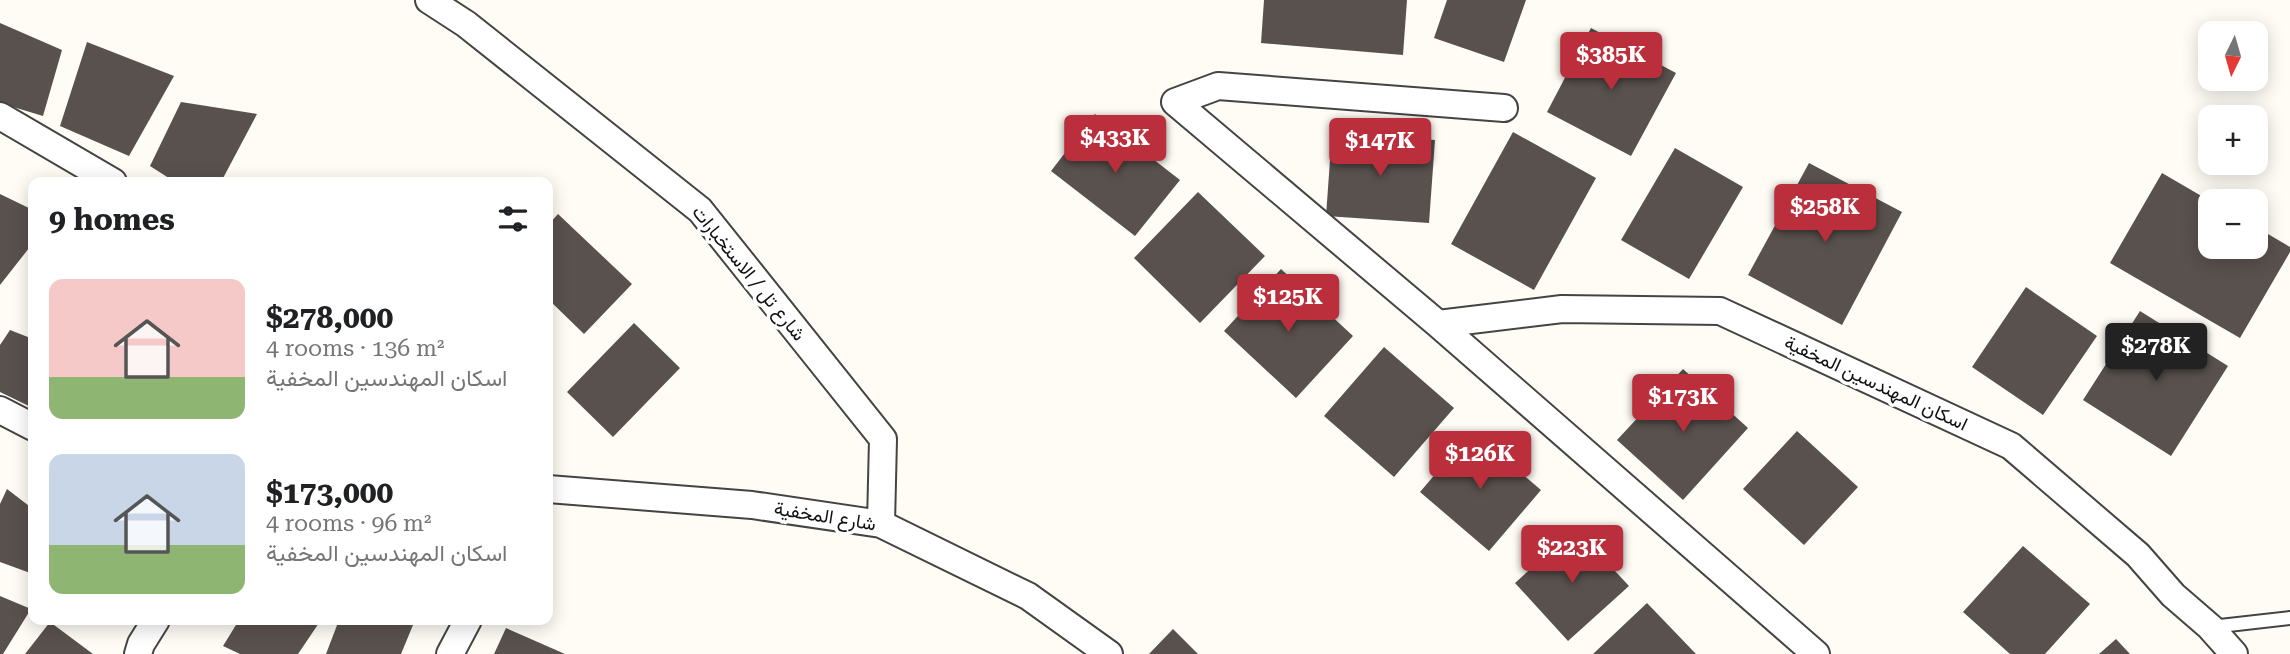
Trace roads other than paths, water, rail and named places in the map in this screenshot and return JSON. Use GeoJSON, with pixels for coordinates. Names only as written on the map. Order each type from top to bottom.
{"type":"FeatureCollection","features":[{"type":"Feature","properties":{"kind":"street","name":"شارع تل / الاستخبارات"},"geometry":{"type":"LineString","coordinates":[[429,0],[466,24],[700,210],[883,439],[881,524]]}},
{"type":"Feature","properties":{"kind":"street"},"geometry":{"type":"LineString","coordinates":[[1504,108],[1218,86],[1175,102],[1438,324],[1816,654]]}},
{"type":"Feature","properties":{"kind":"street"},"geometry":{"type":"LineString","coordinates":[[0,116],[104,177]]}},
{"type":"Feature","properties":{"kind":"street","name":"اسكان المهندسين المخفية"},"geometry":{"type":"LineString","coordinates":[[1438,324],[1562,309],[1720,311],[2011,446],[2138,555],[2173,595],[2210,627],[2234,654]]}},
{"type":"Feature","properties":{"kind":"street"},"geometry":{"type":"LineString","coordinates":[[0,410],[28,424]]}},
{"type":"Feature","properties":{"kind":"street","name":"شارع المخفية"},"geometry":{"type":"LineString","coordinates":[[553,489],[752,505],[881,524],[1028,596],[1109,654]]}},
{"type":"Feature","properties":{"kind":"street"},"geometry":{"type":"LineString","coordinates":[[138,654],[153,625]]}},
{"type":"Feature","properties":{"kind":"street"},"geometry":{"type":"LineString","coordinates":[[450,654],[465,625]]}},
{"type":"Feature","properties":{"kind":"lane"},"geometry":{"type":"LineString","coordinates":[[2210,627],[2290,618]]}}]}
